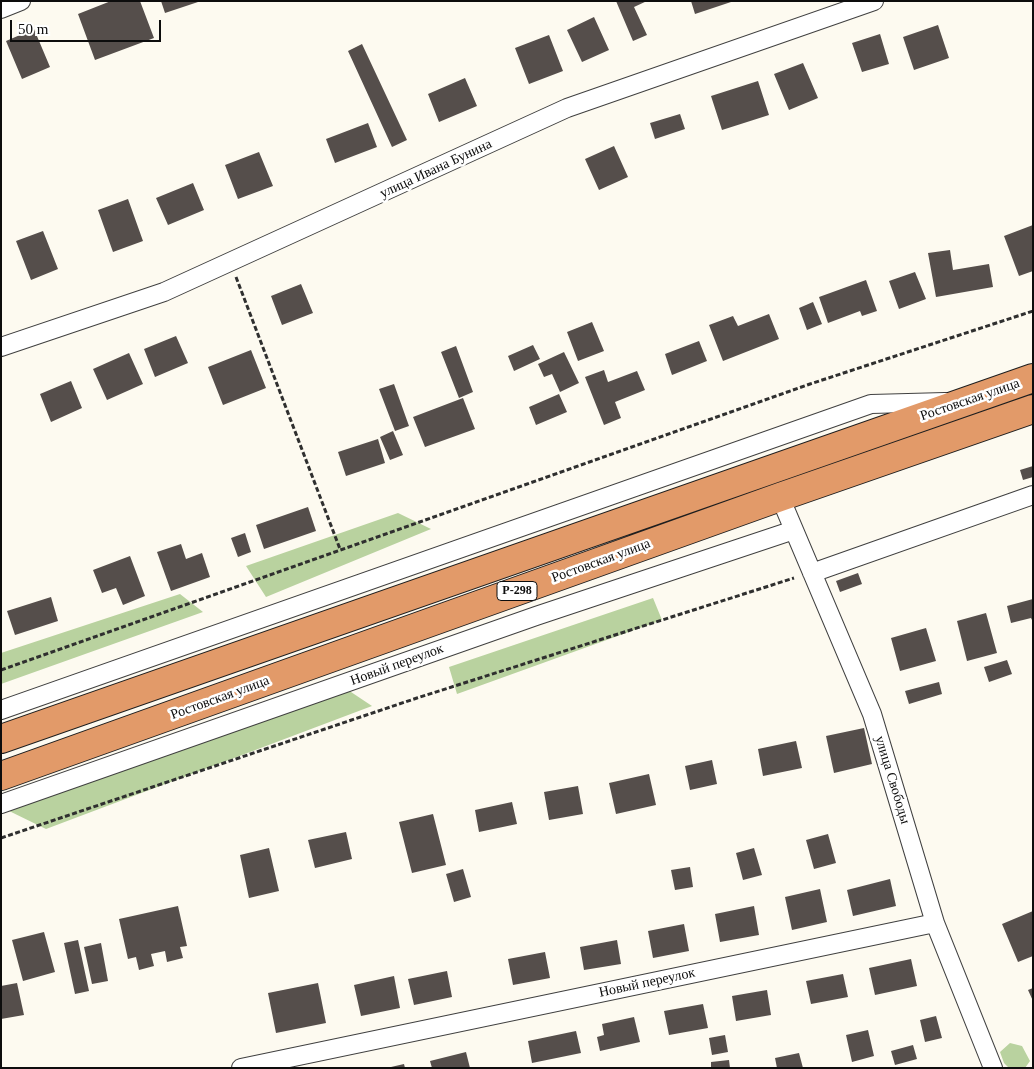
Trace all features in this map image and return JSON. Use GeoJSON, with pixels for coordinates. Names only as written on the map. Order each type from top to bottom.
{"type":"FeatureCollection","features":[{"type":"Feature","properties":{"kind":"highway","name":"Ростовская улица"},"geometry":{"type":"LineString","coordinates":[[1,739],[1033,378]]}},
{"type":"Feature","properties":{"kind":"highway","name":"Ростовская улица"},"geometry":{"type":"LineString","coordinates":[[1,776],[780,497],[1033,409]]}},
{"type":"Feature","properties":{"kind":"street"},"geometry":{"type":"LineString","coordinates":[[1,9],[21,1]]}},
{"type":"Feature","properties":{"kind":"street","name":"улица Ивана Бунина"},"geometry":{"type":"LineString","coordinates":[[1,347],[164,292],[568,108],[874,1]]}},
{"type":"Feature","properties":{"kind":"street"},"geometry":{"type":"LineString","coordinates":[[1,710],[871,404],[966,401]]}},
{"type":"Feature","properties":{"kind":"street"},"geometry":{"type":"LineString","coordinates":[[812,573],[1033,495]]}},
{"type":"Feature","properties":{"kind":"street","name":"улица Свободы"},"geometry":{"type":"LineString","coordinates":[[780,497],[872,714],[936,923],[993,1068]]}},
{"type":"Feature","properties":{"kind":"street","name":"Новый переулок"},"geometry":{"type":"LineString","coordinates":[[1,804],[536,616],[794,530]]}},
{"type":"Feature","properties":{"kind":"street","name":"Новый переулок"},"geometry":{"type":"LineString","coordinates":[[241,1068],[936,923]]}},
{"type":"Feature","properties":{"kind":"path"},"geometry":{"type":"LineString","coordinates":[[230,263],[340,549]]}},
{"type":"Feature","properties":{"kind":"path"},"geometry":{"type":"LineString","coordinates":[[1,670],[810,384],[1033,311]]}},
{"type":"Feature","properties":{"kind":"path"},"geometry":{"type":"LineString","coordinates":[[1,838],[417,698],[812,573]]}},
{"type":"Feature","properties":{"kind":"green space"},"geometry":{"type":"Polygon","coordinates":[[[398,513],[431,529],[266,597],[246,566],[398,513]]]}},
{"type":"Feature","properties":{"kind":"green space"},"geometry":{"type":"Polygon","coordinates":[[[180,594],[203,612],[1,684],[1,653],[180,594]]]}},
{"type":"Feature","properties":{"kind":"green space"},"geometry":{"type":"Polygon","coordinates":[[[653,598],[662,620],[457,694],[449,667],[653,598]]]}},
{"type":"Feature","properties":{"kind":"green space"},"geometry":{"type":"Polygon","coordinates":[[[348,690],[372,706],[46,829],[5,809],[348,690]]]}},
{"type":"Feature","properties":{"kind":"green space"},"geometry":{"type":"Polygon","coordinates":[[[1010,1043],[1022,1046],[1030,1061],[1025,1068],[1009,1068],[1004,1063],[1000,1052],[1010,1043]]]}},
{"type":"Feature","properties":{"kind":"building"},"geometry":{"type":"Polygon","coordinates":[[[111,1],[140,1],[154,38],[95,60],[78,14],[111,1]]]}},
{"type":"Feature","properties":{"kind":"building"},"geometry":{"type":"Polygon","coordinates":[[[161,1],[198,1],[198,2],[165,13],[161,1]]]}},
{"type":"Feature","properties":{"kind":"building"},"geometry":{"type":"Polygon","coordinates":[[[616,1],[647,1],[634,7],[647,35],[633,41],[616,1]]]}},
{"type":"Feature","properties":{"kind":"building"},"geometry":{"type":"Polygon","coordinates":[[[691,1],[731,1],[731,2],[695,14],[691,1]]]}},
{"type":"Feature","properties":{"kind":"building"},"geometry":{"type":"Polygon","coordinates":[[[594,17],[609,50],[582,62],[567,30],[594,17]]]}},
{"type":"Feature","properties":{"kind":"building"},"geometry":{"type":"Polygon","coordinates":[[[938,25],[949,58],[914,70],[903,37],[938,25]]]}},
{"type":"Feature","properties":{"kind":"building"},"geometry":{"type":"Polygon","coordinates":[[[34,29],[50,67],[22,79],[6,41],[34,29]]]}},
{"type":"Feature","properties":{"kind":"building"},"geometry":{"type":"Polygon","coordinates":[[[880,34],[889,64],[862,72],[852,43],[880,34]]]}},
{"type":"Feature","properties":{"kind":"building"},"geometry":{"type":"Polygon","coordinates":[[[549,35],[563,71],[529,84],[515,48],[549,35]]]}},
{"type":"Feature","properties":{"kind":"building"},"geometry":{"type":"Polygon","coordinates":[[[362,44],[407,140],[392,147],[348,51],[362,44]]]}},
{"type":"Feature","properties":{"kind":"building"},"geometry":{"type":"Polygon","coordinates":[[[803,63],[818,98],[789,110],[774,74],[803,63]]]}},
{"type":"Feature","properties":{"kind":"building"},"geometry":{"type":"Polygon","coordinates":[[[465,78],[477,106],[439,122],[428,94],[465,78]]]}},
{"type":"Feature","properties":{"kind":"building"},"geometry":{"type":"Polygon","coordinates":[[[758,81],[769,115],[722,130],[711,96],[758,81]]]}},
{"type":"Feature","properties":{"kind":"building"},"geometry":{"type":"Polygon","coordinates":[[[680,114],[685,129],[655,139],[650,123],[680,114]]]}},
{"type":"Feature","properties":{"kind":"building"},"geometry":{"type":"Polygon","coordinates":[[[368,123],[377,147],[335,163],[326,139],[368,123]]]}},
{"type":"Feature","properties":{"kind":"building"},"geometry":{"type":"Polygon","coordinates":[[[614,146],[628,177],[599,190],[585,159],[614,146]]]}},
{"type":"Feature","properties":{"kind":"building"},"geometry":{"type":"Polygon","coordinates":[[[259,152],[273,186],[238,199],[225,165],[259,152]]]}},
{"type":"Feature","properties":{"kind":"building"},"geometry":{"type":"Polygon","coordinates":[[[193,183],[204,210],[168,225],[156,198],[193,183]]]}},
{"type":"Feature","properties":{"kind":"building"},"geometry":{"type":"Polygon","coordinates":[[[128,199],[143,241],[113,252],[98,210],[128,199]]]}},
{"type":"Feature","properties":{"kind":"building"},"geometry":{"type":"Polygon","coordinates":[[[1033,225],[1033,271],[1019,276],[1004,236],[1033,225]]]}},
{"type":"Feature","properties":{"kind":"building"},"geometry":{"type":"Polygon","coordinates":[[[43,231],[58,269],[31,280],[16,241],[43,231]]]}},
{"type":"Feature","properties":{"kind":"building"},"geometry":{"type":"Polygon","coordinates":[[[950,250],[953,270],[989,264],[993,287],[936,297],[928,253],[950,250]]]}},
{"type":"Feature","properties":{"kind":"building"},"geometry":{"type":"Polygon","coordinates":[[[915,272],[926,299],[899,309],[889,281],[915,272]]]}},
{"type":"Feature","properties":{"kind":"building"},"geometry":{"type":"Polygon","coordinates":[[[866,280],[877,311],[862,316],[860,311],[828,323],[819,297],[866,280]]]}},
{"type":"Feature","properties":{"kind":"building"},"geometry":{"type":"Polygon","coordinates":[[[301,284],[313,313],[282,325],[271,296],[301,284]]]}},
{"type":"Feature","properties":{"kind":"building"},"geometry":{"type":"Polygon","coordinates":[[[813,302],[822,324],[807,330],[799,308],[813,302]]]}},
{"type":"Feature","properties":{"kind":"building"},"geometry":{"type":"Polygon","coordinates":[[[769,314],[779,339],[723,361],[709,325],[733,316],[738,326],[769,314]]]}},
{"type":"Feature","properties":{"kind":"building"},"geometry":{"type":"Polygon","coordinates":[[[592,322],[604,351],[578,361],[567,332],[592,322]]]}},
{"type":"Feature","properties":{"kind":"building"},"geometry":{"type":"Polygon","coordinates":[[[176,336],[188,363],[155,377],[144,349],[176,336]]]}},
{"type":"Feature","properties":{"kind":"building"},"geometry":{"type":"Polygon","coordinates":[[[699,341],[707,361],[672,375],[665,354],[699,341]]]}},
{"type":"Feature","properties":{"kind":"building"},"geometry":{"type":"Polygon","coordinates":[[[533,345],[540,359],[514,371],[508,356],[533,345]]]}},
{"type":"Feature","properties":{"kind":"building"},"geometry":{"type":"Polygon","coordinates":[[[456,346],[473,392],[459,398],[441,352],[456,346]]]}},
{"type":"Feature","properties":{"kind":"building"},"geometry":{"type":"Polygon","coordinates":[[[251,350],[266,388],[223,405],[208,367],[251,350]]]}},
{"type":"Feature","properties":{"kind":"building"},"geometry":{"type":"Polygon","coordinates":[[[564,352],[579,383],[560,392],[552,374],[544,377],[538,364],[564,352]]]}},
{"type":"Feature","properties":{"kind":"building"},"geometry":{"type":"Polygon","coordinates":[[[129,353],[143,384],[107,400],[93,369],[129,353]]]}},
{"type":"Feature","properties":{"kind":"building"},"geometry":{"type":"Polygon","coordinates":[[[604,370],[608,382],[637,371],[645,390],[615,402],[621,418],[604,425],[585,377],[604,370]]]}},
{"type":"Feature","properties":{"kind":"building"},"geometry":{"type":"Polygon","coordinates":[[[71,381],[82,408],[51,422],[40,394],[71,381]]]}},
{"type":"Feature","properties":{"kind":"building"},"geometry":{"type":"Polygon","coordinates":[[[394,384],[409,426],[395,431],[379,389],[394,384]]]}},
{"type":"Feature","properties":{"kind":"building"},"geometry":{"type":"Polygon","coordinates":[[[559,394],[567,412],[536,425],[529,407],[559,394]]]}},
{"type":"Feature","properties":{"kind":"building"},"geometry":{"type":"Polygon","coordinates":[[[463,398],[475,429],[425,447],[413,417],[463,398]]]}},
{"type":"Feature","properties":{"kind":"building"},"geometry":{"type":"Polygon","coordinates":[[[393,431],[403,455],[390,460],[380,437],[393,431]]]}},
{"type":"Feature","properties":{"kind":"building"},"geometry":{"type":"Polygon","coordinates":[[[378,439],[385,463],[346,476],[338,452],[378,439]]]}},
{"type":"Feature","properties":{"kind":"building"},"geometry":{"type":"Polygon","coordinates":[[[1033,466],[1033,477],[1023,480],[1020,470],[1033,466]]]}},
{"type":"Feature","properties":{"kind":"building"},"geometry":{"type":"Polygon","coordinates":[[[308,507],[316,531],[264,549],[256,525],[308,507]]]}},
{"type":"Feature","properties":{"kind":"building"},"geometry":{"type":"Polygon","coordinates":[[[245,533],[251,552],[238,557],[231,538],[245,533]]]}},
{"type":"Feature","properties":{"kind":"building"},"geometry":{"type":"Polygon","coordinates":[[[181,544],[186,559],[202,553],[210,577],[171,591],[157,552],[181,544]]]}},
{"type":"Feature","properties":{"kind":"building"},"geometry":{"type":"Polygon","coordinates":[[[130,556],[145,596],[123,605],[116,588],[102,593],[93,570],[130,556]]]}},
{"type":"Feature","properties":{"kind":"building"},"geometry":{"type":"Polygon","coordinates":[[[858,573],[862,584],[840,592],[836,581],[858,573]]]}},
{"type":"Feature","properties":{"kind":"building"},"geometry":{"type":"Polygon","coordinates":[[[51,597],[58,621],[15,635],[7,611],[51,597]]]}},
{"type":"Feature","properties":{"kind":"building"},"geometry":{"type":"Polygon","coordinates":[[[1033,599],[1033,622],[1031,618],[1011,623],[1007,606],[1033,599]]]}},
{"type":"Feature","properties":{"kind":"building"},"geometry":{"type":"Polygon","coordinates":[[[986,613],[997,653],[967,661],[957,621],[986,613]]]}},
{"type":"Feature","properties":{"kind":"building"},"geometry":{"type":"Polygon","coordinates":[[[926,628],[936,661],[900,671],[891,638],[926,628]]]}},
{"type":"Feature","properties":{"kind":"building"},"geometry":{"type":"Polygon","coordinates":[[[1007,660],[1012,674],[989,682],[984,667],[1007,660]]]}},
{"type":"Feature","properties":{"kind":"building"},"geometry":{"type":"Polygon","coordinates":[[[939,682],[942,694],[909,704],[905,691],[939,682]]]}},
{"type":"Feature","properties":{"kind":"building"},"geometry":{"type":"Polygon","coordinates":[[[864,728],[872,764],[834,773],[826,736],[864,728]]]}},
{"type":"Feature","properties":{"kind":"building"},"geometry":{"type":"Polygon","coordinates":[[[796,741],[802,768],[763,776],[758,749],[796,741]]]}},
{"type":"Feature","properties":{"kind":"building"},"geometry":{"type":"Polygon","coordinates":[[[712,760],[717,784],[690,790],[685,766],[712,760]]]}},
{"type":"Feature","properties":{"kind":"building"},"geometry":{"type":"Polygon","coordinates":[[[649,774],[656,805],[616,814],[609,783],[649,774]]]}},
{"type":"Feature","properties":{"kind":"building"},"geometry":{"type":"Polygon","coordinates":[[[578,786],[583,814],[549,820],[544,792],[578,786]]]}},
{"type":"Feature","properties":{"kind":"building"},"geometry":{"type":"Polygon","coordinates":[[[512,802],[517,824],[479,832],[475,810],[512,802]]]}},
{"type":"Feature","properties":{"kind":"building"},"geometry":{"type":"Polygon","coordinates":[[[433,814],[446,865],[412,873],[399,822],[433,814]]]}},
{"type":"Feature","properties":{"kind":"building"},"geometry":{"type":"Polygon","coordinates":[[[346,832],[352,859],[315,868],[308,840],[346,832]]]}},
{"type":"Feature","properties":{"kind":"building"},"geometry":{"type":"Polygon","coordinates":[[[828,834],[836,863],[814,869],[806,840],[828,834]]]}},
{"type":"Feature","properties":{"kind":"building"},"geometry":{"type":"Polygon","coordinates":[[[269,848],[279,891],[249,898],[240,855],[269,848]]]}},
{"type":"Feature","properties":{"kind":"building"},"geometry":{"type":"Polygon","coordinates":[[[754,848],[762,875],[743,880],[736,853],[754,848]]]}},
{"type":"Feature","properties":{"kind":"building"},"geometry":{"type":"Polygon","coordinates":[[[690,867],[693,887],[675,890],[671,870],[690,867]]]}},
{"type":"Feature","properties":{"kind":"building"},"geometry":{"type":"Polygon","coordinates":[[[463,869],[471,897],[454,902],[446,874],[463,869]]]}},
{"type":"Feature","properties":{"kind":"building"},"geometry":{"type":"Polygon","coordinates":[[[890,879],[896,906],[853,916],[847,890],[890,879]]]}},
{"type":"Feature","properties":{"kind":"building"},"geometry":{"type":"Polygon","coordinates":[[[820,889],[827,922],[792,930],[785,897],[820,889]]]}},
{"type":"Feature","properties":{"kind":"building"},"geometry":{"type":"Polygon","coordinates":[[[178,906],[187,946],[180,947],[183,958],[167,962],[165,951],[151,954],[154,966],[139,970],[136,957],[128,959],[119,919],[178,906]]]}},
{"type":"Feature","properties":{"kind":"building"},"geometry":{"type":"Polygon","coordinates":[[[754,906],[759,935],[720,942],[715,914],[754,906]]]}},
{"type":"Feature","properties":{"kind":"building"},"geometry":{"type":"Polygon","coordinates":[[[1033,911],[1033,956],[1018,962],[1002,924],[1033,911]]]}},
{"type":"Feature","properties":{"kind":"building"},"geometry":{"type":"Polygon","coordinates":[[[684,924],[689,951],[653,958],[648,931],[684,924]]]}},
{"type":"Feature","properties":{"kind":"building"},"geometry":{"type":"Polygon","coordinates":[[[44,932],[55,972],[23,981],[12,940],[44,932]]]}},
{"type":"Feature","properties":{"kind":"building"},"geometry":{"type":"Polygon","coordinates":[[[78,940],[89,991],[75,994],[64,943],[78,940]]]}},
{"type":"Feature","properties":{"kind":"building"},"geometry":{"type":"Polygon","coordinates":[[[617,940],[621,964],[584,970],[580,947],[617,940]]]}},
{"type":"Feature","properties":{"kind":"building"},"geometry":{"type":"Polygon","coordinates":[[[101,943],[108,981],[92,984],[84,947],[101,943]]]}},
{"type":"Feature","properties":{"kind":"building"},"geometry":{"type":"Polygon","coordinates":[[[545,952],[550,978],[513,985],[508,959],[545,952]]]}},
{"type":"Feature","properties":{"kind":"building"},"geometry":{"type":"Polygon","coordinates":[[[911,959],[917,986],[875,995],[869,968],[911,959]]]}},
{"type":"Feature","properties":{"kind":"building"},"geometry":{"type":"Polygon","coordinates":[[[447,971],[452,997],[414,1005],[408,979],[447,971]]]}},
{"type":"Feature","properties":{"kind":"building"},"geometry":{"type":"Polygon","coordinates":[[[843,974],[848,997],[811,1004],[806,981],[843,974]]]}},
{"type":"Feature","properties":{"kind":"building"},"geometry":{"type":"Polygon","coordinates":[[[394,976],[400,1008],[361,1016],[354,985],[394,976]]]}},
{"type":"Feature","properties":{"kind":"building"},"geometry":{"type":"Polygon","coordinates":[[[17,983],[24,1015],[1,1019],[1,986],[17,983]]]}},
{"type":"Feature","properties":{"kind":"building"},"geometry":{"type":"Polygon","coordinates":[[[318,983],[326,1023],[276,1033],[268,993],[318,983]]]}},
{"type":"Feature","properties":{"kind":"building"},"geometry":{"type":"Polygon","coordinates":[[[1033,988],[1033,1001],[1028,990],[1033,988]]]}},
{"type":"Feature","properties":{"kind":"building"},"geometry":{"type":"Polygon","coordinates":[[[767,990],[771,1015],[736,1021],[732,996],[767,990]]]}},
{"type":"Feature","properties":{"kind":"building"},"geometry":{"type":"Polygon","coordinates":[[[703,1004],[708,1028],[669,1035],[664,1011],[703,1004]]]}},
{"type":"Feature","properties":{"kind":"building"},"geometry":{"type":"Polygon","coordinates":[[[936,1016],[942,1038],[925,1042],[920,1020],[936,1016]]]}},
{"type":"Feature","properties":{"kind":"building"},"geometry":{"type":"Polygon","coordinates":[[[634,1017],[640,1042],[600,1051],[597,1037],[604,1035],[602,1024],[634,1017]]]}},
{"type":"Feature","properties":{"kind":"building"},"geometry":{"type":"Polygon","coordinates":[[[868,1030],[874,1056],[852,1062],[846,1035],[868,1030]]]}},
{"type":"Feature","properties":{"kind":"building"},"geometry":{"type":"Polygon","coordinates":[[[576,1031],[581,1053],[532,1063],[528,1041],[576,1031]]]}},
{"type":"Feature","properties":{"kind":"building"},"geometry":{"type":"Polygon","coordinates":[[[725,1035],[728,1052],[712,1055],[709,1038],[725,1035]]]}},
{"type":"Feature","properties":{"kind":"building"},"geometry":{"type":"Polygon","coordinates":[[[913,1045],[917,1059],[895,1065],[891,1051],[913,1045]]]}},
{"type":"Feature","properties":{"kind":"building"},"geometry":{"type":"Polygon","coordinates":[[[466,1052],[470,1068],[432,1068],[430,1061],[466,1052]]]}},
{"type":"Feature","properties":{"kind":"building"},"geometry":{"type":"Polygon","coordinates":[[[799,1053],[803,1068],[777,1068],[775,1058],[799,1053]]]}},
{"type":"Feature","properties":{"kind":"building"},"geometry":{"type":"Polygon","coordinates":[[[729,1060],[730,1068],[711,1068],[711,1062],[729,1060]]]}},
{"type":"Feature","properties":{"kind":"building"},"geometry":{"type":"Polygon","coordinates":[[[404,1064],[405,1068],[391,1068],[391,1067],[404,1064]]]}}]}
